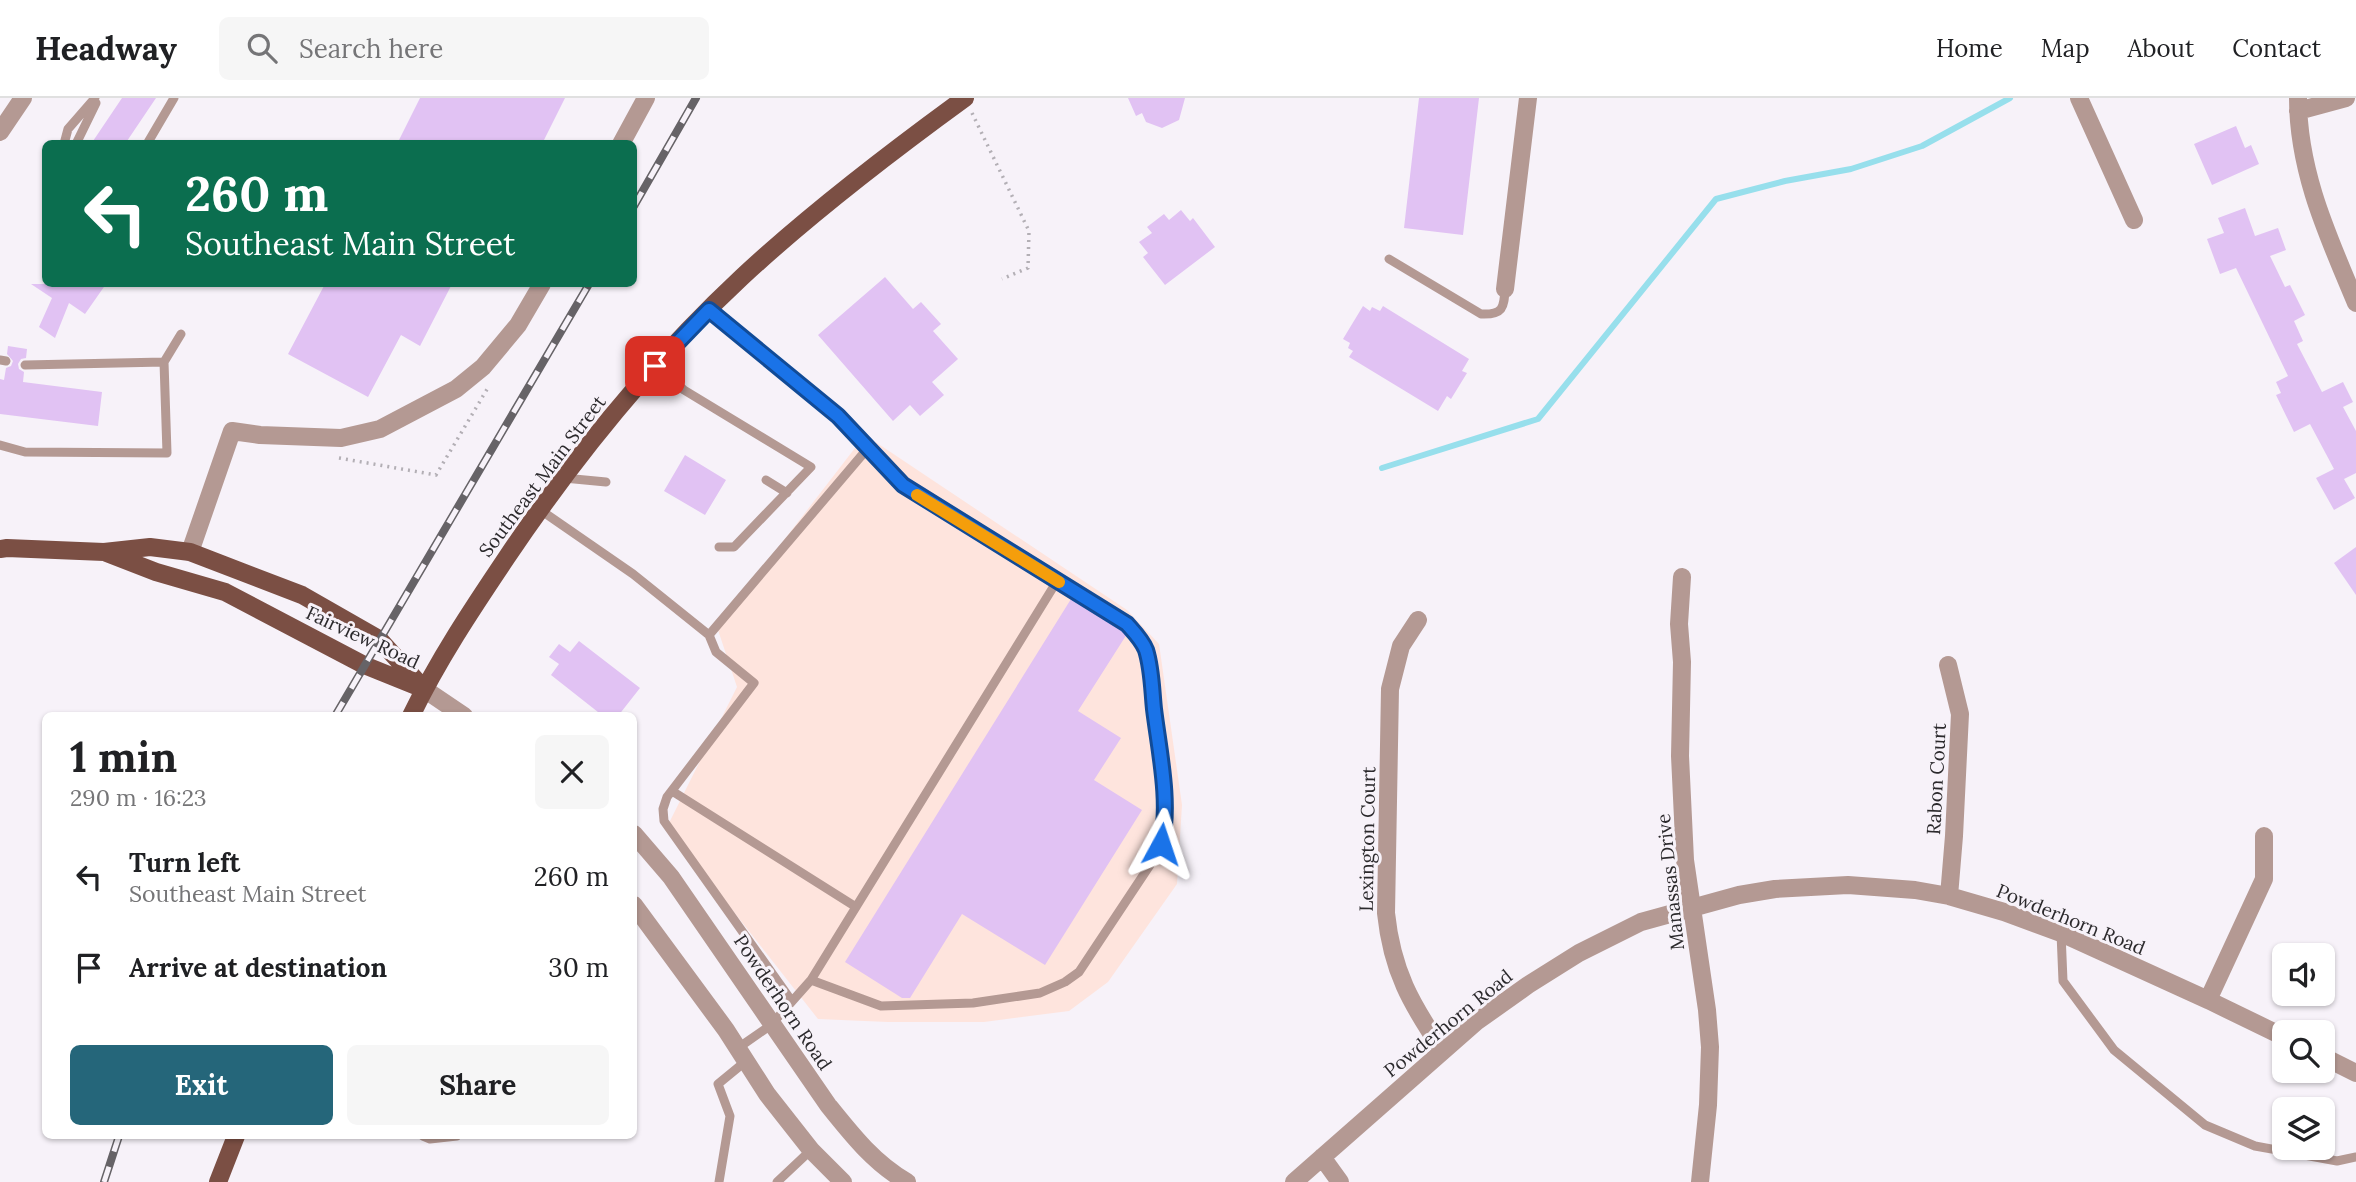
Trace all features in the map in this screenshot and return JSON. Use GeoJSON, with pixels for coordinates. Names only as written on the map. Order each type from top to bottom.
{"type":"FeatureCollection","features":[{"type":"Feature","properties":{"kind":"main road","name":"Southeast Main Street"},"geometry":{"type":"LineString","coordinates":[[413,712],[465,620],[539,509],[602,426],[655,366],[741,278],[810,216],[965,98]]}},
{"type":"Feature","properties":{"kind":"main road","name":"Fairview Road"},"geometry":{"type":"LineString","coordinates":[[0,550],[7,548],[104,552],[150,547],[190,552],[302,595],[379,639],[424,689]]}},
{"type":"Feature","properties":{"kind":"main road","name":"Fairview Road"},"geometry":{"type":"LineString","coordinates":[[104,552],[156,572],[225,592],[364,665],[424,689]]}},
{"type":"Feature","properties":{"kind":"main road"},"geometry":{"type":"LineString","coordinates":[[218,1182],[235,1139]]}},
{"type":"Feature","properties":{"kind":"street"},"geometry":{"type":"LineString","coordinates":[[0,132],[23,98]]}},
{"type":"Feature","properties":{"kind":"street"},"geometry":{"type":"LineString","coordinates":[[623,140],[646,98]]}},
{"type":"Feature","properties":{"kind":"street"},"geometry":{"type":"LineString","coordinates":[[1505,289],[1528,98]]}},
{"type":"Feature","properties":{"kind":"street"},"geometry":{"type":"LineString","coordinates":[[2079,98],[2134,219]]}},
{"type":"Feature","properties":{"kind":"street"},"geometry":{"type":"LineString","coordinates":[[2346,98],[2298,105],[2309,184],[2356,303]]}},
{"type":"Feature","properties":{"kind":"street"},"geometry":{"type":"LineString","coordinates":[[190,552],[232,431],[260,435],[341,438],[380,429],[456,389],[483,367],[518,325],[540,287]]}},
{"type":"Feature","properties":{"kind":"street","name":"Manassas Drive"},"geometry":{"type":"LineString","coordinates":[[1682,577],[1679,624],[1682,663],[1680,756],[1685,860],[1710,1047],[1708,1105],[1700,1182]]}},
{"type":"Feature","properties":{"kind":"street","name":"Lexington Court"},"geometry":{"type":"LineString","coordinates":[[1418,620],[1401,646],[1390,689],[1386,913],[1389,944],[1398,973],[1420,1018],[1443,1051]]}},
{"type":"Feature","properties":{"kind":"street","name":"Rabon Court"},"geometry":{"type":"LineString","coordinates":[[1948,665],[1960,714],[1949,896]]}},
{"type":"Feature","properties":{"kind":"street"},"geometry":{"type":"LineString","coordinates":[[424,689],[458,712]]}},
{"type":"Feature","properties":{"kind":"street"},"geometry":{"type":"LineString","coordinates":[[2208,1000],[2264,879],[2264,836]]}},
{"type":"Feature","properties":{"kind":"street","name":"Powderhorn Road"},"geometry":{"type":"LineString","coordinates":[[637,841],[686,899],[828,1105],[856,1140],[887,1170],[908,1182]]}},
{"type":"Feature","properties":{"kind":"street","name":"Powderhorn Road"},"geometry":{"type":"LineString","coordinates":[[1294,1182],[1443,1051],[1528,985],[1579,953],[1641,922],[1739,895],[1809,886],[1848,885],[1915,890],[1949,896],[2061,933],[2272,1031]]}},
{"type":"Feature","properties":{"kind":"street"},"geometry":{"type":"LineString","coordinates":[[637,909],[768,1094],[811,1150],[843,1182]]}},
{"type":"Feature","properties":{"kind":"street"},"geometry":{"type":"LineString","coordinates":[[2335,1062],[2356,1073]]}},
{"type":"Feature","properties":{"kind":"street"},"geometry":{"type":"LineString","coordinates":[[1322,1157],[1340,1182]]}},
{"type":"Feature","properties":{"kind":"lane"},"geometry":{"type":"LineString","coordinates":[[65,140],[68,129],[96,98]]}},
{"type":"Feature","properties":{"kind":"lane"},"geometry":{"type":"LineString","coordinates":[[77,140],[96,98]]}},
{"type":"Feature","properties":{"kind":"lane"},"geometry":{"type":"LineString","coordinates":[[149,140],[174,98]]}},
{"type":"Feature","properties":{"kind":"lane"},"geometry":{"type":"LineString","coordinates":[[1389,259],[1481,314],[1492,315],[1500,311],[1504,305],[1505,289]]}},
{"type":"Feature","properties":{"kind":"lane"},"geometry":{"type":"LineString","coordinates":[[709,310],[838,416],[903,485],[1127,624],[1145,649],[1162,776],[1165,829],[1150,865],[1079,972],[1065,982],[1040,993],[972,1003],[881,1006],[811,980]]}},
{"type":"Feature","properties":{"kind":"lane"},"geometry":{"type":"LineString","coordinates":[[0,445],[25,452],[167,453],[164,362],[181,334]]}},
{"type":"Feature","properties":{"kind":"lane"},"geometry":{"type":"LineString","coordinates":[[25,365],[164,362]]}},
{"type":"Feature","properties":{"kind":"lane"},"geometry":{"type":"LineString","coordinates":[[655,366],[684,390],[811,467],[734,547],[719,547]]}},
{"type":"Feature","properties":{"kind":"lane"},"geometry":{"type":"LineString","coordinates":[[709,635],[868,448]]}},
{"type":"Feature","properties":{"kind":"lane"},"geometry":{"type":"LineString","coordinates":[[562,478],[606,482]]}},
{"type":"Feature","properties":{"kind":"lane"},"geometry":{"type":"LineString","coordinates":[[766,480],[787,493]]}},
{"type":"Feature","properties":{"kind":"lane"},"geometry":{"type":"LineString","coordinates":[[539,509],[633,574],[709,635],[716,652],[754,683],[672,791],[663,809],[664,821],[791,1000]]}},
{"type":"Feature","properties":{"kind":"lane"},"geometry":{"type":"LineString","coordinates":[[719,1182],[730,1116],[718,1084],[742,1054],[811,980],[1058,581]]}},
{"type":"Feature","properties":{"kind":"lane"},"geometry":{"type":"LineString","coordinates":[[672,791],[856,907]]}},
{"type":"Feature","properties":{"kind":"lane"},"geometry":{"type":"LineString","coordinates":[[2061,933],[2063,981],[2114,1050],[2205,1125],[2255,1146],[2337,1161],[2356,1157]]}},
{"type":"Feature","properties":{"kind":"lane"},"geometry":{"type":"LineString","coordinates":[[777,1182],[811,1150]]}},
{"type":"Feature","properties":{"kind":"path"},"geometry":{"type":"LineString","coordinates":[[965,98],[1029,231],[1028,268],[1002,279]]}},
{"type":"Feature","properties":{"kind":"shaded area"},"geometry":{"type":"Polygon","coordinates":[[[865,435],[1127,610],[1159,644],[1182,805],[1177,884],[1108,982],[1069,1011],[984,1022],[818,1019],[667,827],[737,687],[717,627],[865,435]]]}},
{"type":"Feature","properties":{"kind":"building"},"geometry":{"type":"Polygon","coordinates":[[[122,98],[156,98],[128,140],[94,140],[122,98]]]}},
{"type":"Feature","properties":{"kind":"building"},"geometry":{"type":"Polygon","coordinates":[[[420,98],[565,98],[544,140],[399,140],[420,98]]]}},
{"type":"Feature","properties":{"kind":"building"},"geometry":{"type":"Polygon","coordinates":[[[1128,98],[1185,98],[1179,120],[1162,128],[1146,122],[1142,113],[1136,116],[1128,98]]]}},
{"type":"Feature","properties":{"kind":"building"},"geometry":{"type":"Polygon","coordinates":[[[1419,98],[1479,98],[1463,235],[1404,228],[1419,98]]]}},
{"type":"Feature","properties":{"kind":"building"},"geometry":{"type":"Polygon","coordinates":[[[2236,126],[2245,148],[2251,145],[2259,164],[2212,185],[2194,144],[2236,126]]]}},
{"type":"Feature","properties":{"kind":"building"},"geometry":{"type":"Polygon","coordinates":[[[2245,208],[2255,236],[2278,228],[2286,250],[2270,256],[2285,287],[2290,285],[2305,315],[2294,321],[2303,341],[2297,344],[2322,392],[2343,382],[2353,402],[2343,407],[2356,431],[2356,473],[2344,479],[2355,498],[2334,510],[2316,478],[2334,469],[2310,424],[2294,432],[2276,395],[2281,393],[2276,382],[2288,376],[2236,268],[2220,274],[2207,239],[2224,233],[2218,218],[2245,208]]]}},
{"type":"Feature","properties":{"kind":"building"},"geometry":{"type":"Polygon","coordinates":[[[1181,210],[1190,221],[1193,218],[1215,247],[1165,285],[1143,257],[1148,253],[1139,242],[1152,233],[1147,227],[1164,214],[1169,220],[1181,210]]]}},
{"type":"Feature","properties":{"kind":"building"},"geometry":{"type":"Polygon","coordinates":[[[885,277],[913,309],[921,302],[941,324],[933,331],[958,359],[932,382],[944,395],[920,416],[910,405],[893,421],[818,335],[885,277]]]}},
{"type":"Feature","properties":{"kind":"building"},"geometry":{"type":"Polygon","coordinates":[[[31,284],[42,284],[42,287],[104,287],[85,314],[69,303],[55,338],[39,327],[52,298],[31,284]]]}},
{"type":"Feature","properties":{"kind":"building"},"geometry":{"type":"Polygon","coordinates":[[[323,287],[450,287],[420,346],[401,335],[368,397],[288,354],[323,287]]]}},
{"type":"Feature","properties":{"kind":"building"},"geometry":{"type":"Polygon","coordinates":[[[1363,306],[1370,311],[1372,307],[1380,311],[1383,306],[1469,359],[1462,371],[1467,373],[1451,399],[1447,396],[1438,411],[1349,357],[1353,351],[1348,348],[1350,343],[1343,339],[1363,306]]]}},
{"type":"Feature","properties":{"kind":"building"},"geometry":{"type":"Polygon","coordinates":[[[8,346],[27,349],[26,358],[21,359],[18,364],[19,369],[24,372],[23,382],[102,392],[98,426],[0,414],[0,379],[4,380],[6,368],[11,366],[13,361],[7,354],[8,346]]]}},
{"type":"Feature","properties":{"kind":"building"},"geometry":{"type":"Polygon","coordinates":[[[685,455],[726,480],[705,515],[664,491],[685,455]]]}},
{"type":"Feature","properties":{"kind":"building"},"geometry":{"type":"Polygon","coordinates":[[[2356,547],[2356,595],[2334,563],[2356,547]]]}},
{"type":"Feature","properties":{"kind":"building"},"geometry":{"type":"Polygon","coordinates":[[[1071,599],[1127,634],[1078,711],[1121,738],[1094,780],[1142,810],[1045,965],[962,914],[910,998],[902,998],[845,962],[1071,599]]]}},
{"type":"Feature","properties":{"kind":"building"},"geometry":{"type":"Polygon","coordinates":[[[579,641],[640,688],[621,712],[598,712],[551,675],[559,664],[549,657],[559,644],[570,652],[579,641]]]}},
{"type":"Feature","properties":{"kind":"waterway"},"geometry":{"type":"LineString","coordinates":[[1382,468],[1538,419],[1716,199],[1785,181],[1851,169],[1922,146],[2010,98]]}},
{"type":"Feature","properties":{"kind":"railway"},"geometry":{"type":"LineString","coordinates":[[637,201],[696,98]]}},
{"type":"Feature","properties":{"kind":"railway"},"geometry":{"type":"LineString","coordinates":[[337,712],[587,287]]}},
{"type":"Feature","properties":{"kind":"railway"},"geometry":{"type":"LineString","coordinates":[[104,1182],[118,1139]]}},
{"type":"Feature","properties":{"kind":"slow traffic"},"geometry":{"type":"LineString","coordinates":[[917,495],[1059,582]]}},
{"type":"Feature","properties":{"kind":"route"},"geometry":{"type":"LineString","coordinates":[[655,366],[709,310],[838,416],[903,485],[1127,624],[1145,649],[1149,670],[1162,776],[1165,829],[1161,844]]}}]}
